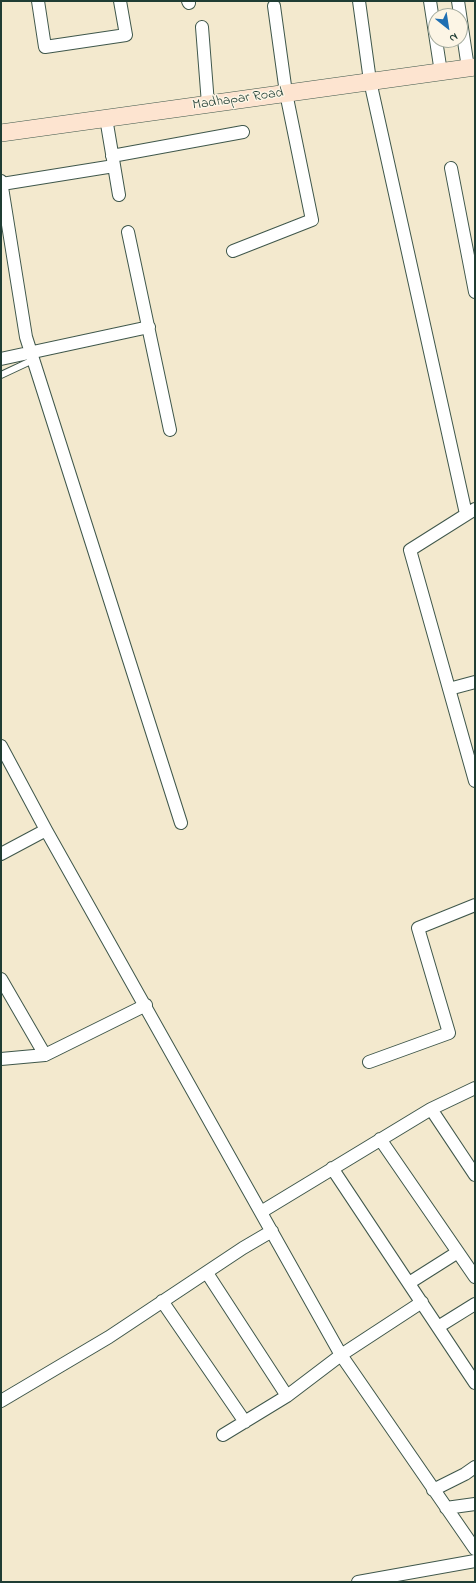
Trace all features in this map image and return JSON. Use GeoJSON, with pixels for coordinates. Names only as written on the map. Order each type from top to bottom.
{"type":"FeatureCollection","features":[{"type":"Feature","properties":{"kind":"main road","name":"Madhapar Road"},"geometry":{"type":"LineString","coordinates":[[1,133],[471,67]]}},
{"type":"Feature","properties":{"kind":"street"},"geometry":{"type":"LineString","coordinates":[[38,1],[45,47],[126,36],[120,1]]}},
{"type":"Feature","properties":{"kind":"street"},"geometry":{"type":"LineString","coordinates":[[359,1],[370,82],[471,512],[410,550],[475,781]]}},
{"type":"Feature","properties":{"kind":"street"},"geometry":{"type":"LineString","coordinates":[[430,1],[442,71]]}},
{"type":"Feature","properties":{"kind":"street"},"geometry":{"type":"LineString","coordinates":[[458,1],[471,67]]}},
{"type":"Feature","properties":{"kind":"street"},"geometry":{"type":"LineString","coordinates":[[233,251],[312,220],[286,93],[274,6]]}},
{"type":"Feature","properties":{"kind":"street"},"geometry":{"type":"LineString","coordinates":[[202,28],[208,104]]}},
{"type":"Feature","properties":{"kind":"street"},"geometry":{"type":"LineString","coordinates":[[106,118],[119,195]]}},
{"type":"Feature","properties":{"kind":"street"},"geometry":{"type":"LineString","coordinates":[[181,823],[26,338],[1,182],[113,161],[243,132]]}},
{"type":"Feature","properties":{"kind":"street"},"geometry":{"type":"LineString","coordinates":[[451,168],[475,292]]}},
{"type":"Feature","properties":{"kind":"street"},"geometry":{"type":"LineString","coordinates":[[128,232],[170,430]]}},
{"type":"Feature","properties":{"kind":"street"},"geometry":{"type":"LineString","coordinates":[[1,358],[32,357],[148,327]]}},
{"type":"Feature","properties":{"kind":"street"},"geometry":{"type":"LineString","coordinates":[[449,689],[475,682]]}},
{"type":"Feature","properties":{"kind":"street"},"geometry":{"type":"LineString","coordinates":[[1,746],[46,830],[146,1005],[341,1355],[475,1549]]}},
{"type":"Feature","properties":{"kind":"street"},"geometry":{"type":"LineString","coordinates":[[1,854],[46,830]]}},
{"type":"Feature","properties":{"kind":"street"},"geometry":{"type":"LineString","coordinates":[[369,1062],[449,1033],[418,928],[475,905]]}},
{"type":"Feature","properties":{"kind":"street"},"geometry":{"type":"LineString","coordinates":[[1,979],[45,1055]]}},
{"type":"Feature","properties":{"kind":"street"},"geometry":{"type":"LineString","coordinates":[[1,1059],[45,1055],[146,1005]]}},
{"type":"Feature","properties":{"kind":"street"},"geometry":{"type":"LineString","coordinates":[[261,1212],[431,1109],[475,1088]]}},
{"type":"Feature","properties":{"kind":"street"},"geometry":{"type":"LineString","coordinates":[[431,1109],[475,1175]]}},
{"type":"Feature","properties":{"kind":"street"},"geometry":{"type":"LineString","coordinates":[[380,1139],[458,1252],[474,1272]]}},
{"type":"Feature","properties":{"kind":"street"},"geometry":{"type":"LineString","coordinates":[[332,1168],[475,1383]]}},
{"type":"Feature","properties":{"kind":"street"},"geometry":{"type":"LineString","coordinates":[[1,1401],[109,1337],[243,1248],[272,1231]]}},
{"type":"Feature","properties":{"kind":"street"},"geometry":{"type":"LineString","coordinates":[[409,1283],[458,1252]]}},
{"type":"Feature","properties":{"kind":"street"},"geometry":{"type":"LineString","coordinates":[[206,1273],[287,1396]]}},
{"type":"Feature","properties":{"kind":"street"},"geometry":{"type":"LineString","coordinates":[[162,1302],[245,1422]]}},
{"type":"Feature","properties":{"kind":"street"},"geometry":{"type":"LineString","coordinates":[[223,1435],[287,1396],[341,1355],[422,1302]]}},
{"type":"Feature","properties":{"kind":"street"},"geometry":{"type":"LineString","coordinates":[[438,1327],[475,1304]]}},
{"type":"Feature","properties":{"kind":"street"},"geometry":{"type":"LineString","coordinates":[[434,1490],[475,1467]]}},
{"type":"Feature","properties":{"kind":"street"},"geometry":{"type":"LineString","coordinates":[[446,1508],[475,1504]]}},
{"type":"Feature","properties":{"kind":"street"},"geometry":{"type":"LineString","coordinates":[[358,1582],[475,1561]]}},
{"type":"Feature","properties":{"kind":"lane"},"geometry":{"type":"LineString","coordinates":[[1,375],[32,357]]}}]}
